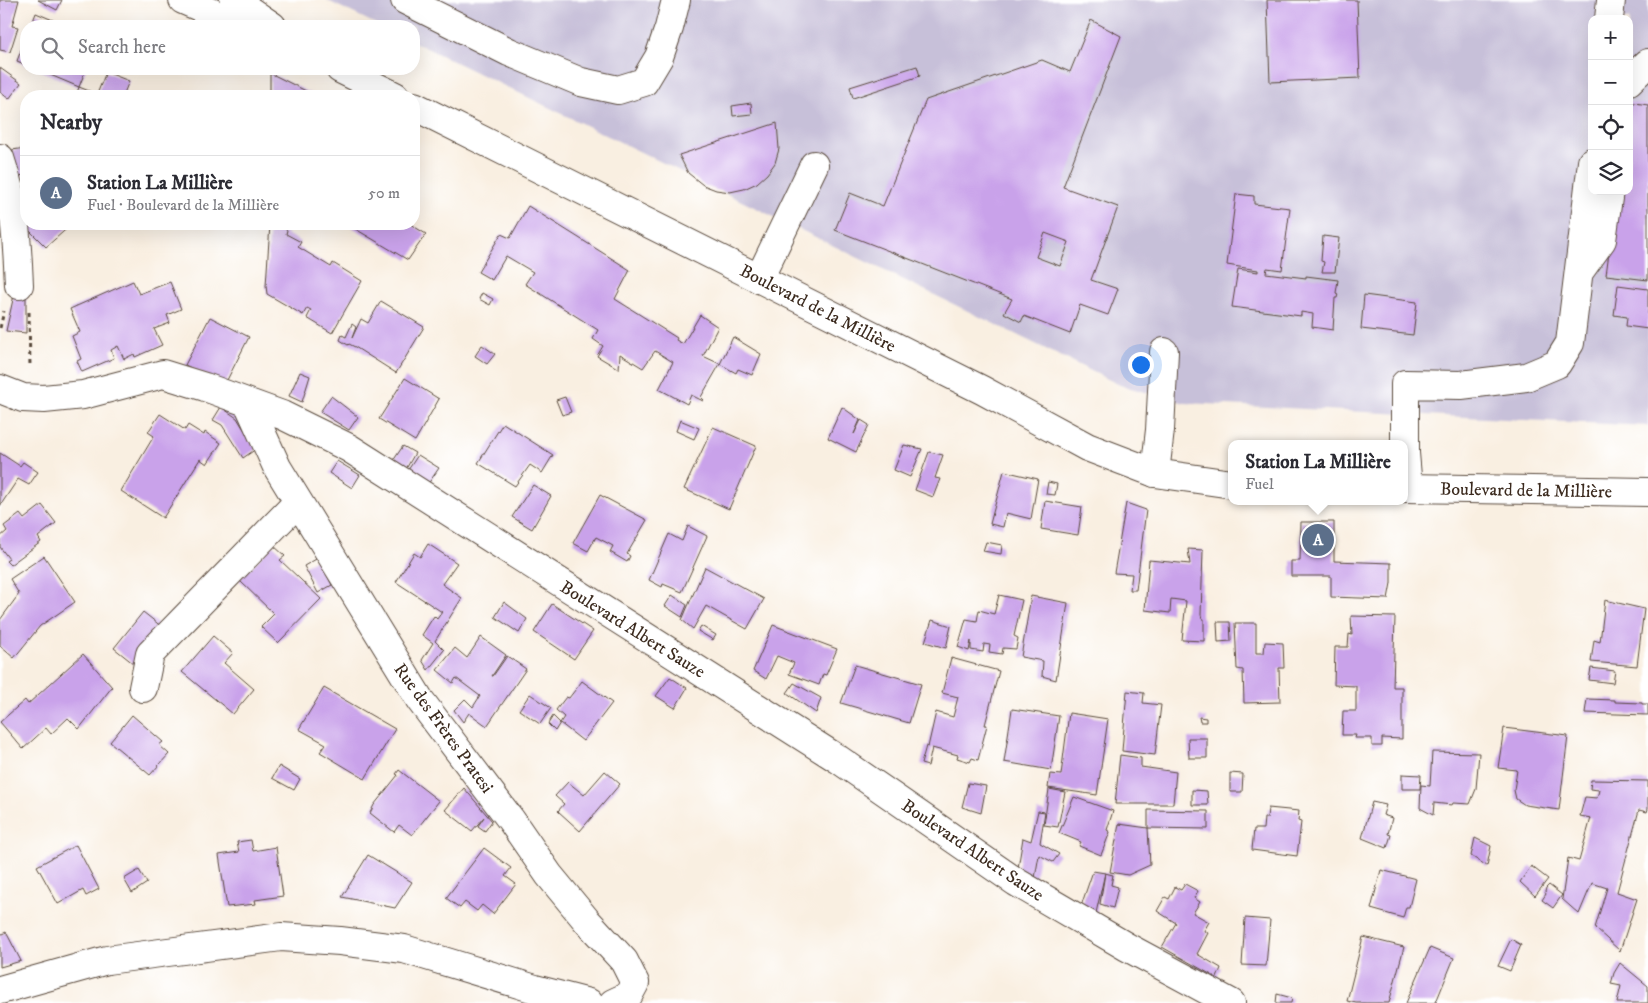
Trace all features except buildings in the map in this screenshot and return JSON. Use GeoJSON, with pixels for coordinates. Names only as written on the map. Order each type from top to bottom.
{"type":"FeatureCollection","features":[{"type":"Feature","properties":{"kind":"street"},"geometry":{"type":"LineString","coordinates":[[183,0],[229,20]]}},
{"type":"Feature","properties":{"kind":"street"},"geometry":{"type":"LineString","coordinates":[[234,0],[263,20]]}},
{"type":"Feature","properties":{"kind":"street"},"geometry":{"type":"LineString","coordinates":[[405,0],[509,52],[581,82],[618,90],[644,82],[659,57],[676,0]]}},
{"type":"Feature","properties":{"kind":"street"},"geometry":{"type":"LineString","coordinates":[[1609,15],[1611,0]]}},
{"type":"Feature","properties":{"kind":"street"},"geometry":{"type":"LineString","coordinates":[[352,75],[383,90]]}},
{"type":"Feature","properties":{"kind":"street","name":"Boulevard de la Millière"},"geometry":{"type":"LineString","coordinates":[[420,109],[982,390],[1086,447],[1154,473],[1228,483]]}},
{"type":"Feature","properties":{"kind":"street"},"geometry":{"type":"LineString","coordinates":[[0,158],[9,185],[16,224],[19,284]]}},
{"type":"Feature","properties":{"kind":"street"},"geometry":{"type":"LineString","coordinates":[[759,279],[814,165]]}},
{"type":"Feature","properties":{"kind":"street"},"geometry":{"type":"LineString","coordinates":[[1405,440],[1406,384],[1461,384],[1526,377],[1557,364],[1570,344],[1588,194]]}},
{"type":"Feature","properties":{"kind":"street"},"geometry":{"type":"LineString","coordinates":[[1578,273],[1602,240],[1608,195]]}},
{"type":"Feature","properties":{"kind":"street"},"geometry":{"type":"LineString","coordinates":[[1154,473],[1160,430],[1164,352]]}},
{"type":"Feature","properties":{"kind":"street","name":"Boulevard Albert Sauze"},"geometry":{"type":"LineString","coordinates":[[0,389],[23,398],[44,399],[83,395],[163,374],[282,415],[349,448],[838,759],[1016,882],[1127,947],[1231,1003]]}},
{"type":"Feature","properties":{"kind":"street","name":"Rue des Frères Pratesi"},"geometry":{"type":"LineString","coordinates":[[248,403],[277,467],[420,700],[511,820],[549,876],[587,922],[624,961],[635,983],[628,996],[613,1003]]}},
{"type":"Feature","properties":{"kind":"street","name":"Boulevard de la Millière"},"geometry":{"type":"LineString","coordinates":[[1408,488],[1648,492]]}},
{"type":"Feature","properties":{"kind":"street"},"geometry":{"type":"LineString","coordinates":[[143,688],[150,654],[298,502]]}},
{"type":"Feature","properties":{"kind":"street"},"geometry":{"type":"LineString","coordinates":[[0,990],[107,960],[280,937],[340,941],[404,949],[535,989],[589,1003]]}},
{"type":"Feature","properties":{"kind":"path"},"geometry":{"type":"LineString","coordinates":[[29,345],[29,368]]}},
{"type":"Feature","properties":{"kind":"shaded area"},"geometry":{"type":"Polygon","coordinates":[[[326,0],[1648,0],[1648,426],[1185,403],[1120,385],[420,45],[420,20],[368,20],[326,0]]]}},
{"type":"Feature","properties":{"kind":"place","name":"Station La Millière"},"geometry":{"type":"Point","coordinates":[1318,540]}}]}
